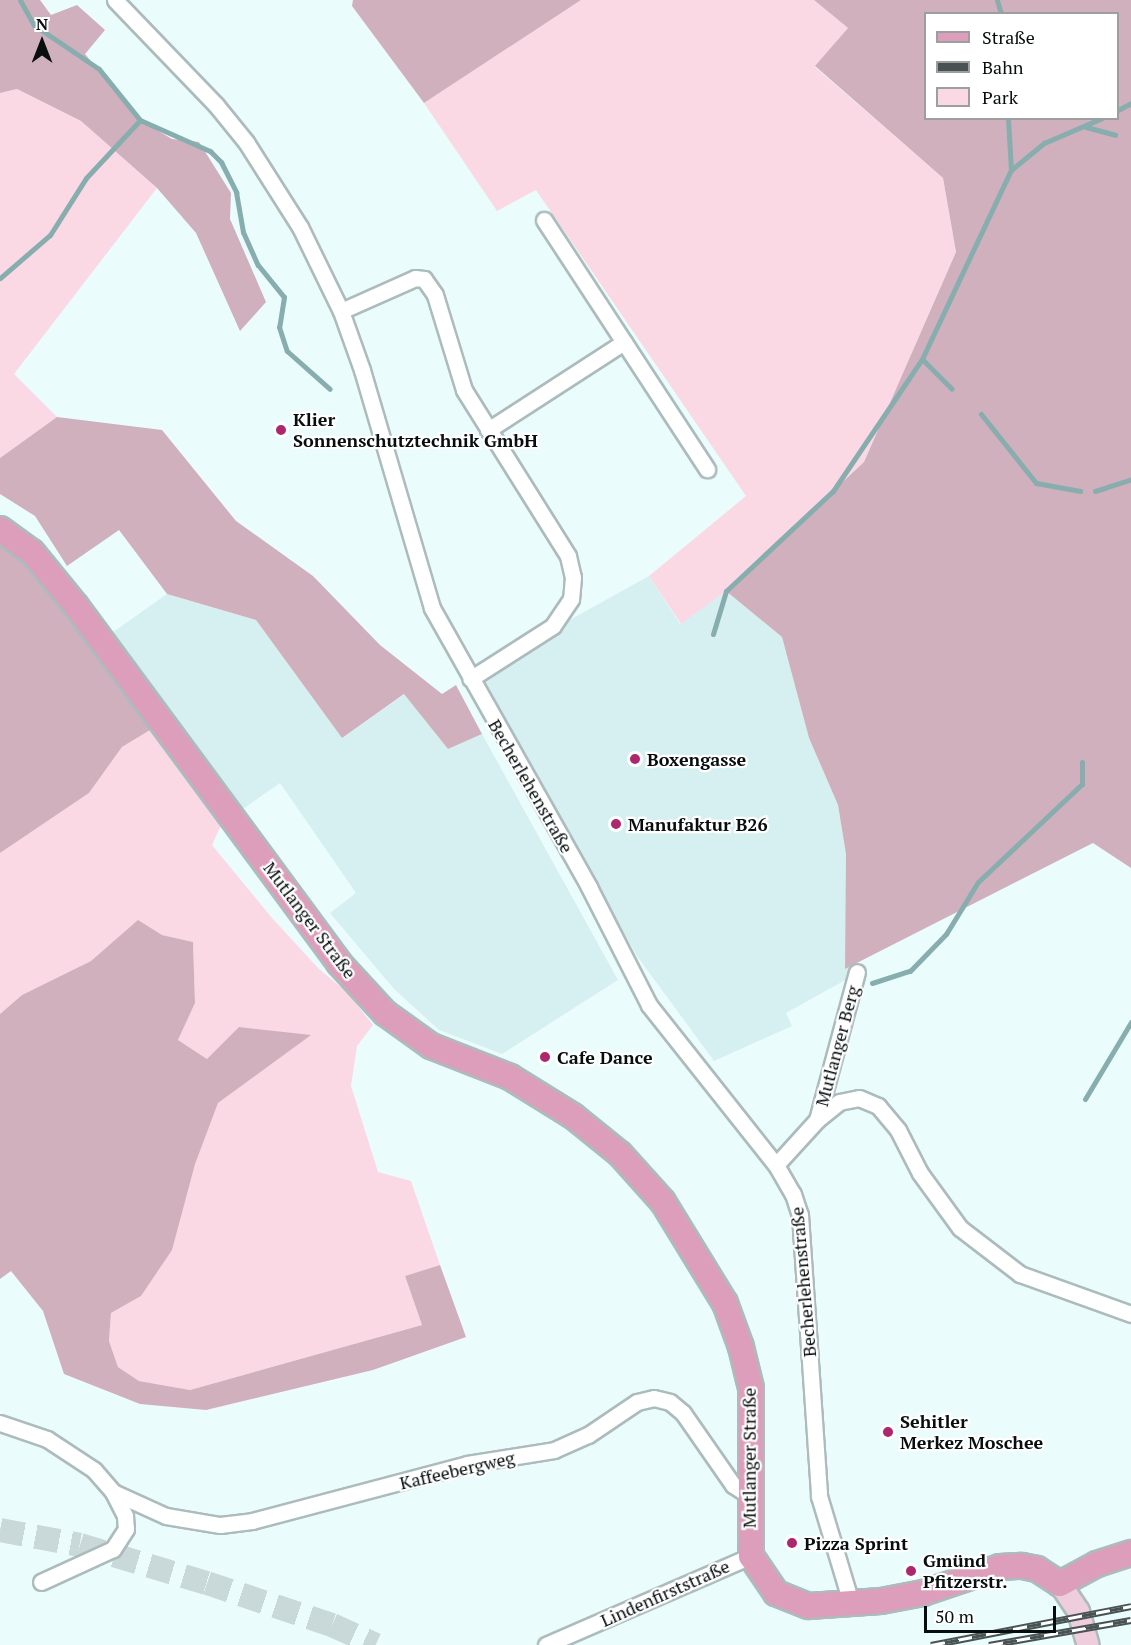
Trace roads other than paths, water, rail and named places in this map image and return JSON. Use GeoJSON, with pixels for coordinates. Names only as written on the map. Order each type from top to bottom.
{"type":"FeatureCollection","features":[{"type":"Feature","properties":{"kind":"main road","name":"Mutlanger Straße"},"geometry":{"type":"LineString","coordinates":[[0,529],[32,552],[76,606],[339,963],[385,1013],[431,1046],[510,1077],[573,1116],[620,1154],[663,1202],[719,1293],[741,1347],[751,1388],[751,1556],[766,1583],[790,1600],[809,1606],[851,1603]]}},
{"type":"Feature","properties":{"kind":"main road"},"geometry":{"type":"LineString","coordinates":[[1060,1584],[1096,1564],[1131,1552]]}},
{"type":"Feature","properties":{"kind":"main road"},"geometry":{"type":"LineString","coordinates":[[851,1603],[923,1593],[1000,1567],[1036,1569],[1060,1584],[1078,1611],[1088,1645]]}},
{"type":"Feature","properties":{"kind":"street","name":"Becherlehenstraße"},"geometry":{"type":"LineString","coordinates":[[115,0],[182,66],[246,142],[300,227],[341,311],[362,370],[420,579],[470,679],[589,887],[649,1005],[776,1165],[794,1194],[800,1215],[819,1496],[851,1603]]}},
{"type":"Feature","properties":{"kind":"street"},"geometry":{"type":"LineString","coordinates":[[544,220],[707,469]]}},
{"type":"Feature","properties":{"kind":"street"},"geometry":{"type":"LineString","coordinates":[[341,311],[415,278],[424,279],[435,295],[464,390],[568,556],[571,598],[553,626],[470,679]]}},
{"type":"Feature","properties":{"kind":"street"},"geometry":{"type":"LineString","coordinates":[[488,430],[624,342]]}},
{"type":"Feature","properties":{"kind":"street","name":"Mutlanger Berg"},"geometry":{"type":"LineString","coordinates":[[817,1119],[857,972]]}},
{"type":"Feature","properties":{"kind":"street"},"geometry":{"type":"LineString","coordinates":[[776,1165],[817,1119],[839,1102],[860,1098],[878,1106],[898,1130],[920,1173],[960,1228],[1020,1274],[1131,1314]]}},
{"type":"Feature","properties":{"kind":"street","name":"Kaffeebergweg"},"geometry":{"type":"LineString","coordinates":[[113,1492],[166,1516],[220,1525],[252,1521],[467,1464],[554,1450],[588,1435],[637,1402],[654,1398],[670,1402],[683,1413],[733,1485],[750,1496]]}},
{"type":"Feature","properties":{"kind":"street","name":"Kaffeebergweg"},"geometry":{"type":"LineString","coordinates":[[0,1423],[47,1439],[94,1470],[113,1492],[125,1516],[121,1540],[113,1548],[40,1582]]}},
{"type":"Feature","properties":{"kind":"street","name":"Lindenfirststraße"},"geometry":{"type":"LineString","coordinates":[[546,1645],[751,1556]]}},
{"type":"Feature","properties":{"kind":"waterway"},"geometry":{"type":"LineString","coordinates":[[20,0],[34,25],[99,69],[140,120],[210,151],[221,162],[236,192],[243,232],[258,265],[284,297],[279,327],[287,351],[330,389]]}},
{"type":"Feature","properties":{"kind":"waterway"},"geometry":{"type":"LineString","coordinates":[[997,0],[1000,12]]}},
{"type":"Feature","properties":{"kind":"waterway"},"geometry":{"type":"LineString","coordinates":[[1119,109],[1131,103]]}},
{"type":"Feature","properties":{"kind":"waterway"},"geometry":{"type":"LineString","coordinates":[[0,278],[50,235],[86,178],[140,120]]}},
{"type":"Feature","properties":{"kind":"waterway"},"geometry":{"type":"LineString","coordinates":[[1008,120],[1011,170]]}},
{"type":"Feature","properties":{"kind":"waterway"},"geometry":{"type":"LineString","coordinates":[[713,634],[726,591],[833,491],[922,359],[1011,170],[1044,143],[1097,120]]}},
{"type":"Feature","properties":{"kind":"waterway"},"geometry":{"type":"LineString","coordinates":[[1086,127],[1115,135]]}},
{"type":"Feature","properties":{"kind":"waterway"},"geometry":{"type":"LineString","coordinates":[[922,359],[952,389]]}},
{"type":"Feature","properties":{"kind":"waterway"},"geometry":{"type":"LineString","coordinates":[[981,414],[1036,483],[1080,491]]}},
{"type":"Feature","properties":{"kind":"waterway"},"geometry":{"type":"LineString","coordinates":[[1095,491],[1131,479]]}},
{"type":"Feature","properties":{"kind":"waterway"},"geometry":{"type":"LineString","coordinates":[[872,983],[910,971],[946,934],[978,882],[1082,784],[1082,762]]}},
{"type":"Feature","properties":{"kind":"waterway"},"geometry":{"type":"LineString","coordinates":[[1085,1099],[1131,1022]]}},
{"type":"Feature","properties":{"kind":"tunnel"},"geometry":{"type":"LineString","coordinates":[[0,1530],[80,1545],[207,1583],[332,1625],[376,1645]]}},
{"type":"Feature","properties":{"kind":"railway"},"geometry":{"type":"LineString","coordinates":[[931,1645],[1131,1606]]}},
{"type":"Feature","properties":{"kind":"railway"},"geometry":{"type":"LineString","coordinates":[[989,1645],[1131,1620]]}},
{"type":"Feature","properties":{"kind":"place","name":"Klier Sonnenschutztechnik GmbH"},"geometry":{"type":"Point","coordinates":[281,430]}},
{"type":"Feature","properties":{"kind":"place","name":"Boxengasse"},"geometry":{"type":"Point","coordinates":[635,759]}},
{"type":"Feature","properties":{"kind":"place","name":"Manufaktur B26"},"geometry":{"type":"Point","coordinates":[616,824]}},
{"type":"Feature","properties":{"kind":"place","name":"Cafe Dance"},"geometry":{"type":"Point","coordinates":[545,1057]}},
{"type":"Feature","properties":{"kind":"place","name":"Sehitler Merkez Moschee"},"geometry":{"type":"Point","coordinates":[888,1432]}},
{"type":"Feature","properties":{"kind":"place","name":"Pizza Sprint"},"geometry":{"type":"Point","coordinates":[792,1543]}},
{"type":"Feature","properties":{"kind":"place","name":"Gmünd Pfitzerstr."},"geometry":{"type":"Point","coordinates":[911,1571]}}]}
